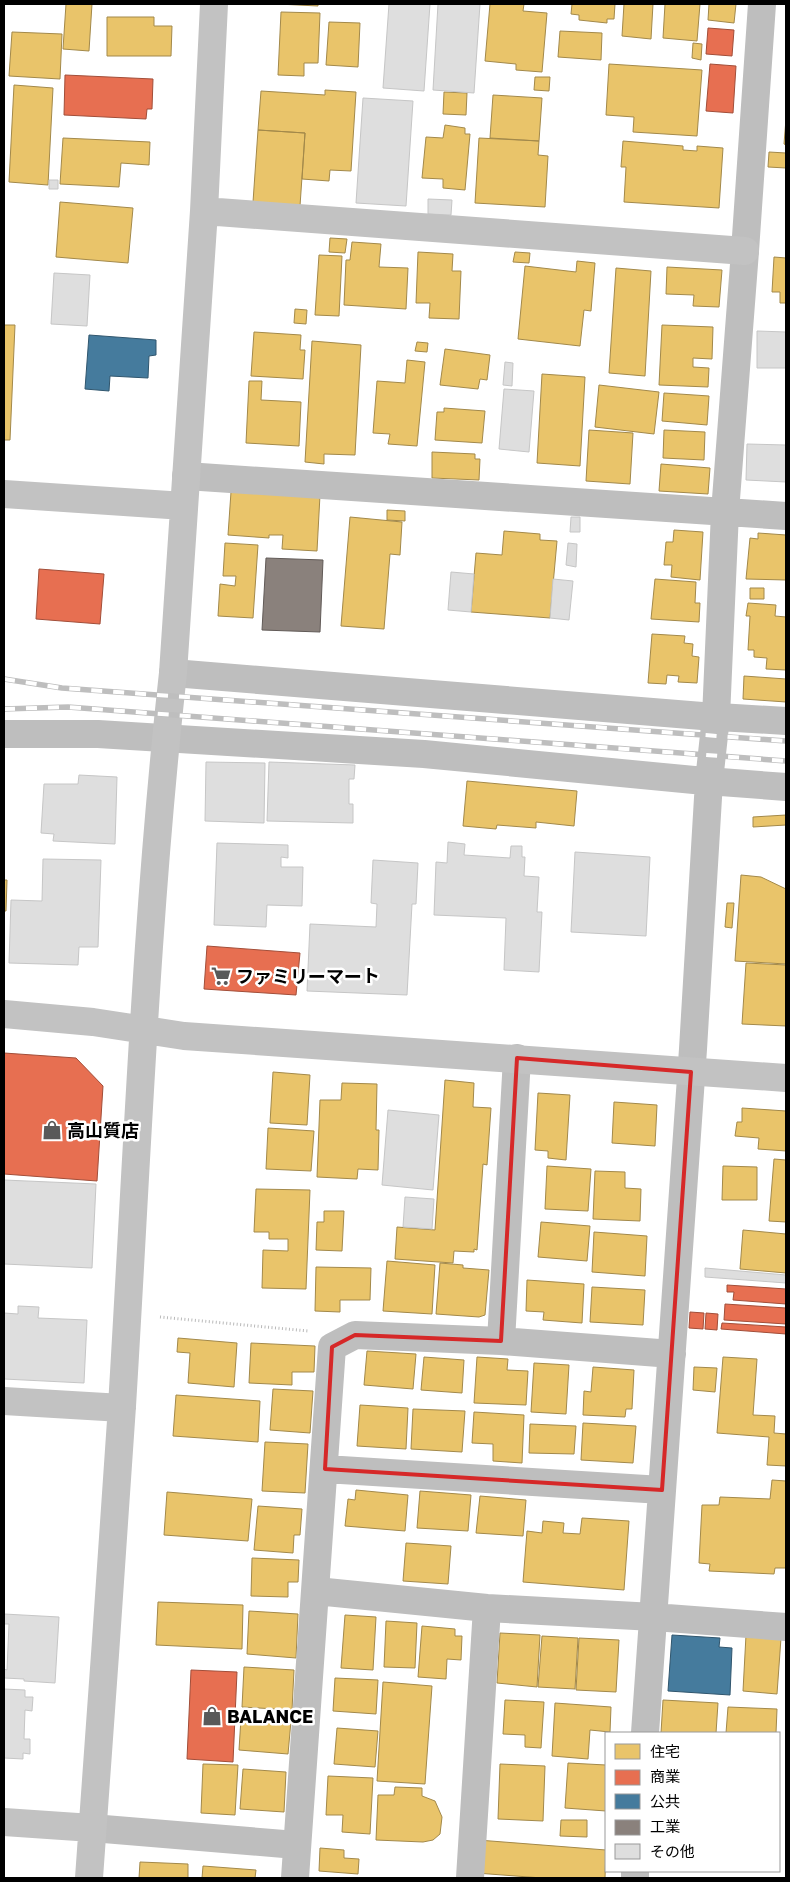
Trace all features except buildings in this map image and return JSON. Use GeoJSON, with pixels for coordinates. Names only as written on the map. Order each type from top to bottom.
{"type":"FeatureCollection","features":[{"type":"Feature","properties":{"kind":"street"},"geometry":{"type":"LineString","coordinates":[[89,1878],[122,1408],[147,979],[173,673],[204,212],[214,4]]}},
{"type":"Feature","properties":{"kind":"street"},"geometry":{"type":"LineString","coordinates":[[645,1732],[691,1072],[709,781],[716,717],[725,512],[762,4]]}},
{"type":"Feature","properties":{"kind":"street"},"geometry":{"type":"LineString","coordinates":[[204,212],[745,250]]}},
{"type":"Feature","properties":{"kind":"street"},"geometry":{"type":"LineString","coordinates":[[186,476],[786,516]]}},
{"type":"Feature","properties":{"kind":"street"},"geometry":{"type":"LineString","coordinates":[[4,494],[184,506]]}},
{"type":"Feature","properties":{"kind":"street"},"geometry":{"type":"LineString","coordinates":[[173,673],[786,722]]}},
{"type":"Feature","properties":{"kind":"street"},"geometry":{"type":"LineString","coordinates":[[4,734],[98,734],[424,754],[786,787]]}},
{"type":"Feature","properties":{"kind":"street"},"geometry":{"type":"LineString","coordinates":[[4,1014],[144,1029],[184,1036],[786,1078]]}},
{"type":"Feature","properties":{"kind":"street"},"geometry":{"type":"LineString","coordinates":[[501,1340],[517,1058]]}},
{"type":"Feature","properties":{"kind":"street"},"geometry":{"type":"LineString","coordinates":[[295,1878],[332,1347],[355,1335],[501,1340],[672,1354]]}},
{"type":"Feature","properties":{"kind":"street"},"geometry":{"type":"LineString","coordinates":[[4,1401],[122,1408]]}},
{"type":"Feature","properties":{"kind":"street"},"geometry":{"type":"LineString","coordinates":[[325,1469],[662,1490]]}},
{"type":"Feature","properties":{"kind":"street"},"geometry":{"type":"LineString","coordinates":[[316,1591],[487,1608],[654,1617],[786,1627]]}},
{"type":"Feature","properties":{"kind":"street"},"geometry":{"type":"LineString","coordinates":[[470,1878],[487,1608]]}},
{"type":"Feature","properties":{"kind":"street"},"geometry":{"type":"LineString","coordinates":[[4,1822],[296,1845]]}},
{"type":"Feature","properties":{"kind":"path"},"geometry":{"type":"LineString","coordinates":[[160,1317],[355,1335]]}},
{"type":"Feature","properties":{"kind":"highlighted area"},"geometry":{"type":"Polygon","coordinates":[[[517,1058],[691,1072],[662,1490],[325,1469],[332,1347],[355,1335],[501,1341],[517,1058]]]}},
{"type":"Feature","properties":{"kind":"railway"},"geometry":{"type":"LineString","coordinates":[[4,679],[62,688],[786,741]]}},
{"type":"Feature","properties":{"kind":"railway"},"geometry":{"type":"LineString","coordinates":[[4,709],[68,707],[786,761]]}},
{"type":"Feature","properties":{"kind":"place","name":"ファミリーマート"},"geometry":{"type":"Point","coordinates":[221,976]}},
{"type":"Feature","properties":{"kind":"place","name":"高山質店"},"geometry":{"type":"Point","coordinates":[52,1130]}},
{"type":"Feature","properties":{"kind":"place","name":"BALANCE"},"geometry":{"type":"Point","coordinates":[212,1716]}}]}
